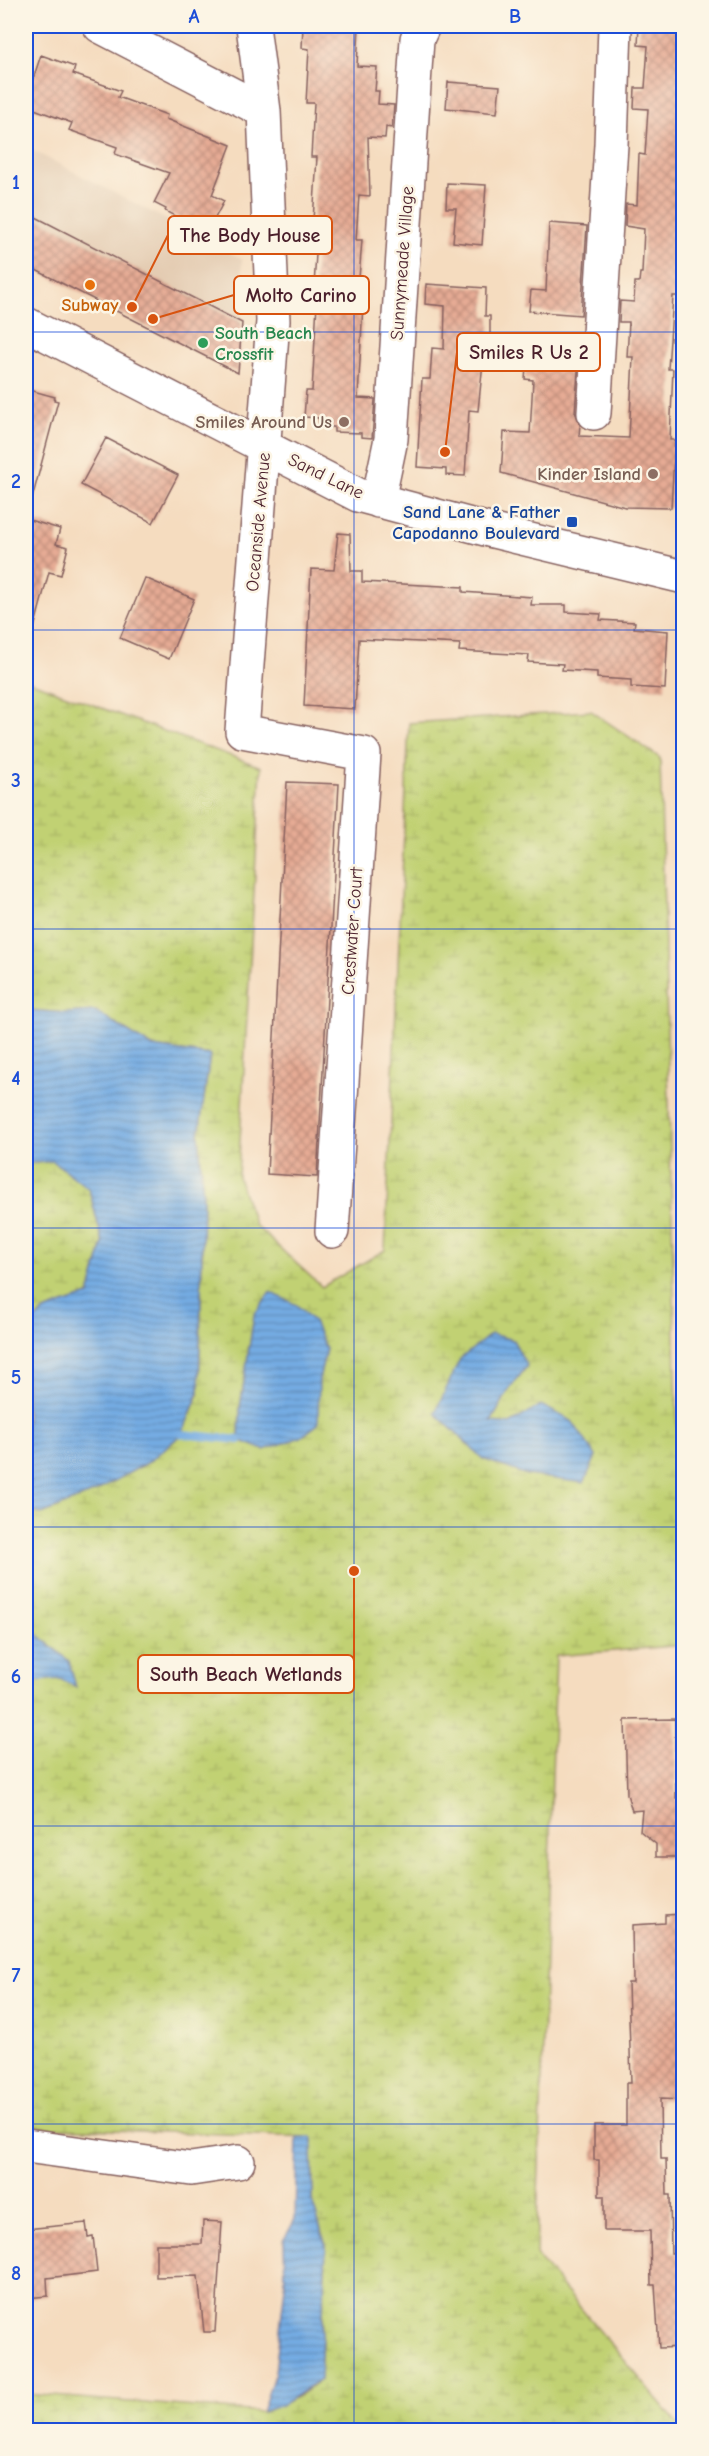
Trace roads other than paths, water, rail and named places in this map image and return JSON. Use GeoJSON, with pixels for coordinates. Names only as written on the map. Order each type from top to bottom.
{"type":"FeatureCollection","features":[{"type":"Feature","properties":{"kind":"street"},"geometry":{"type":"LineString","coordinates":[[100,26],[264,111]]}},
{"type":"Feature","properties":{"kind":"street","name":"Oceanside Avenue"},"geometry":{"type":"LineString","coordinates":[[242,731],[273,321],[264,111],[253,26]]}},
{"type":"Feature","properties":{"kind":"street"},"geometry":{"type":"LineString","coordinates":[[594,413],[611,145],[615,26]]}},
{"type":"Feature","properties":{"kind":"street","name":"Sunnymeade Village"},"geometry":{"type":"LineString","coordinates":[[378,501],[391,439],[420,32]]}},
{"type":"Feature","properties":{"kind":"street","name":"Sand Lane"},"geometry":{"type":"LineString","coordinates":[[26,324],[358,495],[684,577]]}},
{"type":"Feature","properties":{"kind":"street","name":"Crestwater Court"},"geometry":{"type":"LineString","coordinates":[[242,731],[364,754],[332,1231]]}},
{"type":"Feature","properties":{"kind":"street"},"geometry":{"type":"LineString","coordinates":[[26,2146],[190,2169],[238,2162]]}},
{"type":"Feature","properties":{"kind":"water"},"geometry":{"type":"Polygon","coordinates":[[[26,1010],[67,1013],[95,1011],[152,1047],[210,1055],[199,1134],[203,1199],[199,1392],[182,1434],[147,1463],[95,1492],[42,1514],[26,1511],[26,1330],[44,1311],[89,1295],[103,1243],[89,1189],[53,1161],[26,1164],[26,1010]]]}},
{"type":"Feature","properties":{"kind":"water"},"geometry":{"type":"Polygon","coordinates":[[[270,1292],[297,1305],[314,1322],[326,1349],[319,1379],[318,1424],[301,1437],[264,1450],[239,1440],[240,1408],[254,1315],[270,1292]]]}},
{"type":"Feature","properties":{"kind":"water"},"geometry":{"type":"Polygon","coordinates":[[[491,1334],[513,1340],[527,1366],[509,1390],[491,1422],[510,1424],[541,1405],[572,1421],[596,1456],[584,1483],[527,1475],[483,1459],[435,1413],[460,1359],[491,1334]]]}},
{"type":"Feature","properties":{"kind":"water"},"geometry":{"type":"Polygon","coordinates":[[[35,1632],[69,1661],[76,1687],[60,1679],[27,1682],[26,1639],[35,1632]]]}},
{"type":"Feature","properties":{"kind":"water"},"geometry":{"type":"Polygon","coordinates":[[[297,2137],[312,2137],[313,2204],[326,2246],[320,2380],[282,2405],[262,2412],[275,2372],[285,2286],[284,2240],[295,2219],[297,2137]]]}},
{"type":"Feature","properties":{"kind":"waterway"},"geometry":{"type":"LineString","coordinates":[[182,1434],[239,1440]]}},
{"type":"Feature","properties":{"kind":"place","name":"Subway"},"geometry":{"type":"Point","coordinates":[90,285]}},
{"type":"Feature","properties":{"kind":"place","name":"The Body House"},"geometry":{"type":"Point","coordinates":[132,307]}},
{"type":"Feature","properties":{"kind":"place","name":"Molto Carino"},"geometry":{"type":"Point","coordinates":[153,319]}},
{"type":"Feature","properties":{"kind":"place","name":"South Beach Crossfit"},"geometry":{"type":"Point","coordinates":[203,343]}},
{"type":"Feature","properties":{"kind":"place","name":"Smiles Around Us"},"geometry":{"type":"Point","coordinates":[344,422]}},
{"type":"Feature","properties":{"kind":"place","name":"Smiles R Us 2"},"geometry":{"type":"Point","coordinates":[445,452]}},
{"type":"Feature","properties":{"kind":"place","name":"Kinder Island"},"geometry":{"type":"Point","coordinates":[653,474]}},
{"type":"Feature","properties":{"kind":"place","name":"Sand Lane & Father Capodanno Boulevard"},"geometry":{"type":"Point","coordinates":[572,522]}},
{"type":"Feature","properties":{"kind":"place","name":"South Beach Wetlands"},"geometry":{"type":"Point","coordinates":[354,1571]}}]}
